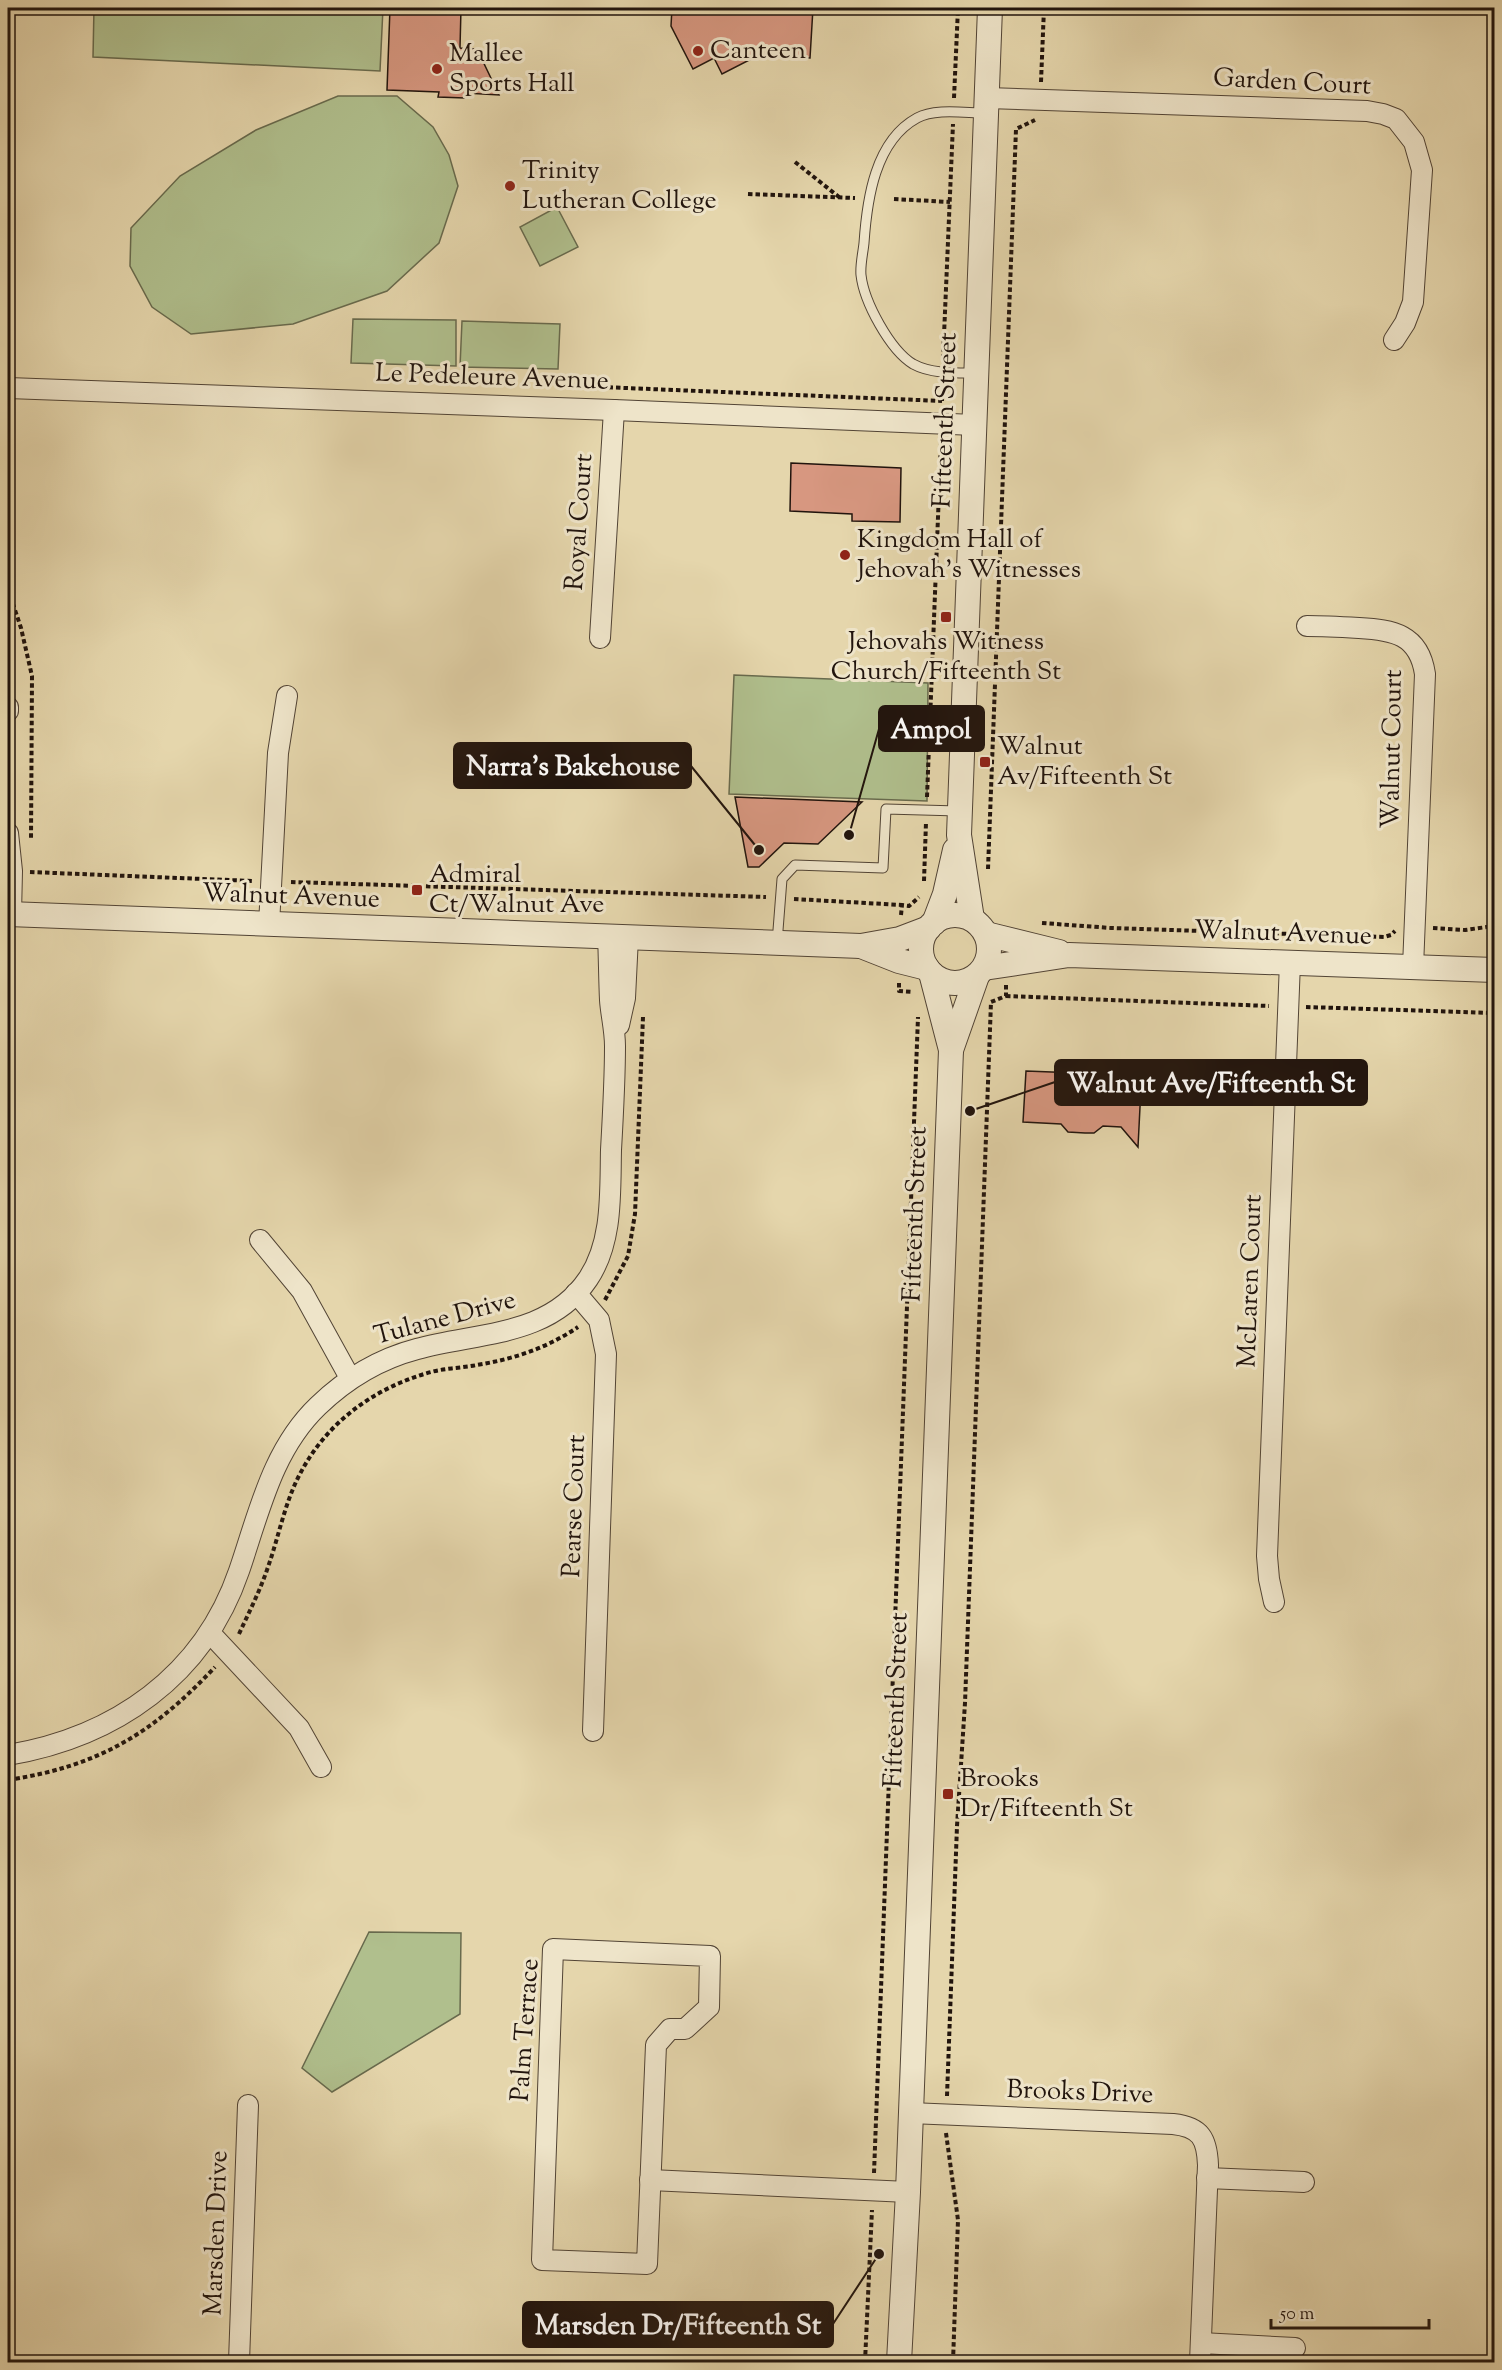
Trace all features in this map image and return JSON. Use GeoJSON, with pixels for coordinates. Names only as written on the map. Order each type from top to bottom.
{"type":"FeatureCollection","features":[{"type":"Feature","properties":{"kind":"street","name":"Fifteenth Street"},"geometry":{"type":"LineString","coordinates":[[931,925],[945,894],[959,835],[990,8]]}},
{"type":"Feature","properties":{"kind":"street","name":"Garden Court"},"geometry":{"type":"LineString","coordinates":[[987,106],[1041,100],[1367,111],[1396,119],[1414,142],[1422,170],[1413,302],[1405,323],[1394,340]]}},
{"type":"Feature","properties":{"kind":"street","name":"Le Pedeleure Avenue"},"geometry":{"type":"LineString","coordinates":[[8,388],[975,425]]}},
{"type":"Feature","properties":{"kind":"street","name":"Royal Court"},"geometry":{"type":"LineString","coordinates":[[600,638],[614,410]]}},
{"type":"Feature","properties":{"kind":"street","name":"Walnut Court"},"geometry":{"type":"LineString","coordinates":[[1307,626],[1389,630],[1410,641],[1423,663],[1425,674],[1413,967]]}},
{"type":"Feature","properties":{"kind":"street"},"geometry":{"type":"LineString","coordinates":[[269,925],[278,753],[287,696]]}},
{"type":"Feature","properties":{"kind":"street"},"geometry":{"type":"LineString","coordinates":[[8,833],[12,871],[9,914]]}},
{"type":"Feature","properties":{"kind":"street","name":"Fifteenth Street"},"geometry":{"type":"LineString","coordinates":[[959,835],[979,927]]}},
{"type":"Feature","properties":{"kind":"street","name":"Walnut Avenue"},"geometry":{"type":"LineString","coordinates":[[9,914],[861,946],[899,950],[926,978]]}},
{"type":"Feature","properties":{"kind":"street"},"geometry":{"type":"LineString","coordinates":[[899,950],[931,925],[952,915],[962,916],[979,927],[990,951],[981,972],[959,983],[926,978],[921,948],[923,937],[931,925]]}},
{"type":"Feature","properties":{"kind":"street","name":"Walnut Avenue"},"geometry":{"type":"LineString","coordinates":[[979,927],[1069,955]]}},
{"type":"Feature","properties":{"kind":"street","name":"Tulane Drive"},"geometry":{"type":"LineString","coordinates":[[8,1755],[75,1738],[108,1723],[141,1703],[172,1677],[210,1633],[229,1599],[262,1498],[278,1460],[298,1428],[317,1407],[350,1378],[381,1362],[417,1349],[535,1323],[549,1316],[576,1293],[588,1279],[601,1254],[608,1226],[615,1043],[624,998],[618,937]]}},
{"type":"Feature","properties":{"kind":"street","name":"Walnut Avenue"},"geometry":{"type":"LineString","coordinates":[[981,972],[1008,964],[1069,955],[1494,970]]}},
{"type":"Feature","properties":{"kind":"street","name":"McLaren Court"},"geometry":{"type":"LineString","coordinates":[[1274,1602],[1267,1556],[1290,962]]}},
{"type":"Feature","properties":{"kind":"street","name":"Fifteenth Street"},"geometry":{"type":"LineString","coordinates":[[900,2359],[951,1050],[981,972]]}},
{"type":"Feature","properties":{"kind":"street","name":"Fifteenth Street"},"geometry":{"type":"LineString","coordinates":[[926,978],[951,1050]]}},
{"type":"Feature","properties":{"kind":"street"},"geometry":{"type":"LineString","coordinates":[[260,1240],[302,1291],[350,1378]]}},
{"type":"Feature","properties":{"kind":"street","name":"Pearse Court"},"geometry":{"type":"LineString","coordinates":[[576,1293],[599,1320],[606,1363],[593,1731]]}},
{"type":"Feature","properties":{"kind":"street"},"geometry":{"type":"LineString","coordinates":[[210,1633],[299,1728],[321,1767]]}},
{"type":"Feature","properties":{"kind":"street","name":"Palm Terrace"},"geometry":{"type":"LineString","coordinates":[[553,1949],[710,1956],[709,2007],[686,2029],[670,2029],[656,2045],[650,2180],[647,2264],[542,2260],[553,1949]]}},
{"type":"Feature","properties":{"kind":"street","name":"Marsden Drive"},"geometry":{"type":"LineString","coordinates":[[239,2362],[248,2105]]}},
{"type":"Feature","properties":{"kind":"street","name":"Brooks Drive"},"geometry":{"type":"LineString","coordinates":[[910,2113],[1186,2125],[1196,2130],[1205,2144],[1207,2153],[1200,2353],[1295,2348]]}},
{"type":"Feature","properties":{"kind":"street"},"geometry":{"type":"LineString","coordinates":[[1207,2178],[1304,2182]]}},
{"type":"Feature","properties":{"kind":"street"},"geometry":{"type":"LineString","coordinates":[[650,2180],[908,2192]]}},
{"type":"Feature","properties":{"kind":"lane"},"geometry":{"type":"LineString","coordinates":[[976,374],[943,372],[911,363],[897,350],[873,311],[861,274],[869,198],[879,164],[891,142],[903,128],[923,115],[953,113],[987,106]]}},
{"type":"Feature","properties":{"kind":"lane"},"geometry":{"type":"LineString","coordinates":[[777,943],[782,879],[795,865],[884,868],[886,809],[960,811]]}},
{"type":"Feature","properties":{"kind":"path"},"geometry":{"type":"LineString","coordinates":[[924,881],[958,8]]}},
{"type":"Feature","properties":{"kind":"path"},"geometry":{"type":"LineString","coordinates":[[988,876],[1016,129],[1039,118],[1044,8]]}},
{"type":"Feature","properties":{"kind":"path"},"geometry":{"type":"LineString","coordinates":[[748,194],[840,197],[795,162]]}},
{"type":"Feature","properties":{"kind":"path"},"geometry":{"type":"LineString","coordinates":[[894,199],[950,202]]}},
{"type":"Feature","properties":{"kind":"path"},"geometry":{"type":"LineString","coordinates":[[8,589],[21,628],[32,676],[30,849]]}},
{"type":"Feature","properties":{"kind":"path"},"geometry":{"type":"LineString","coordinates":[[30,861],[30,872],[780,898],[909,906],[923,893]]}},
{"type":"Feature","properties":{"kind":"path"},"geometry":{"type":"LineString","coordinates":[[902,905],[899,991],[926,978]]}},
{"type":"Feature","properties":{"kind":"path"},"geometry":{"type":"LineString","coordinates":[[1041,923],[1111,928],[1384,937],[1391,935],[1397,927],[1465,930],[1494,926]]}},
{"type":"Feature","properties":{"kind":"path"},"geometry":{"type":"LineString","coordinates":[[1006,996],[1008,964]]}},
{"type":"Feature","properties":{"kind":"path"},"geometry":{"type":"LineString","coordinates":[[953,2362],[958,2220],[947,2149],[946,2115],[957,1826],[965,1703],[991,1002],[1006,996],[1494,1013]]}},
{"type":"Feature","properties":{"kind":"path"},"geometry":{"type":"LineString","coordinates":[[865,2362],[919,1005]]}},
{"type":"Feature","properties":{"kind":"path"},"geometry":{"type":"LineString","coordinates":[[8,1780],[93,1759],[137,1736],[178,1705],[218,1665],[238,1635],[256,1599],[300,1473],[313,1452],[346,1416],[370,1397],[410,1378],[435,1371],[522,1356],[547,1346],[580,1326],[610,1294],[628,1256],[635,1215],[643,1016]]}},
{"type":"Feature","properties":{"kind":"green space"},"geometry":{"type":"Polygon","coordinates":[[[94,8],[383,8],[380,71],[93,57],[94,8]]]}},
{"type":"Feature","properties":{"kind":"green space"},"geometry":{"type":"Polygon","coordinates":[[[338,96],[397,96],[433,127],[449,155],[458,186],[439,243],[387,291],[293,324],[191,334],[152,307],[130,266],[131,228],[180,176],[256,130],[338,96]]]}},
{"type":"Feature","properties":{"kind":"green space"},"geometry":{"type":"Polygon","coordinates":[[[557,207],[578,247],[540,266],[520,227],[557,207]]]}},
{"type":"Feature","properties":{"kind":"green space"},"geometry":{"type":"Polygon","coordinates":[[[353,319],[456,320],[456,366],[351,363],[353,319]]]}},
{"type":"Feature","properties":{"kind":"green space"},"geometry":{"type":"Polygon","coordinates":[[[462,321],[560,324],[558,369],[460,367],[462,321]]]}},
{"type":"Feature","properties":{"kind":"green space"},"geometry":{"type":"Polygon","coordinates":[[[734,675],[928,683],[927,801],[729,794],[734,675]]]}},
{"type":"Feature","properties":{"kind":"green space"},"geometry":{"type":"Polygon","coordinates":[[[369,1932],[461,1933],[460,2014],[332,2092],[302,2068],[369,1932]]]}},
{"type":"Feature","properties":{"kind":"building","name":"Mallee Sports Hall"},"geometry":{"type":"Polygon","coordinates":[[[390,8],[461,8],[460,48],[477,49],[499,95],[465,93],[465,98],[438,97],[439,92],[387,90],[390,8]]]}},
{"type":"Feature","properties":{"kind":"building"},"geometry":{"type":"Polygon","coordinates":[[[672,8],[813,8],[810,58],[757,56],[722,74],[714,58],[693,69],[671,26],[672,8]]]}},
{"type":"Feature","properties":{"kind":"building"},"geometry":{"type":"Polygon","coordinates":[[[791,463],[901,468],[900,522],[852,521],[852,514],[790,511],[791,463]]]}},
{"type":"Feature","properties":{"kind":"building"},"geometry":{"type":"Polygon","coordinates":[[[735,797],[862,802],[818,844],[784,843],[759,867],[748,867],[735,797]]]}},
{"type":"Feature","properties":{"kind":"building"},"geometry":{"type":"Polygon","coordinates":[[[1026,1071],[1077,1073],[1076,1083],[1141,1087],[1138,1147],[1121,1127],[1103,1126],[1094,1133],[1085,1133],[1068,1132],[1061,1124],[1023,1122],[1026,1071]]]}},
{"type":"Feature","properties":{"kind":"place","name":"Canteen"},"geometry":{"type":"Point","coordinates":[698,51]}},
{"type":"Feature","properties":{"kind":"place","name":"Mallee Sports Hall"},"geometry":{"type":"Point","coordinates":[437,69]}},
{"type":"Feature","properties":{"kind":"place","name":"Trinity Lutheran College"},"geometry":{"type":"Point","coordinates":[510,186]}},
{"type":"Feature","properties":{"kind":"place","name":"Kingdom Hall of Jehovah's Witnesses"},"geometry":{"type":"Point","coordinates":[845,555]}},
{"type":"Feature","properties":{"kind":"place","name":"Jehovahs Witness Church/Fifteenth St"},"geometry":{"type":"Point","coordinates":[946,617]}},
{"type":"Feature","properties":{"kind":"place","name":"Walnut Av/Fifteenth St"},"geometry":{"type":"Point","coordinates":[985,762]}},
{"type":"Feature","properties":{"kind":"place","name":"Ampol"},"geometry":{"type":"Point","coordinates":[849,835]}},
{"type":"Feature","properties":{"kind":"place","name":"Narra's Bakehouse"},"geometry":{"type":"Point","coordinates":[759,850]}},
{"type":"Feature","properties":{"kind":"place","name":"Admiral Ct/Walnut Ave"},"geometry":{"type":"Point","coordinates":[417,890]}},
{"type":"Feature","properties":{"kind":"place","name":"Walnut Ave/Fifteenth St"},"geometry":{"type":"Point","coordinates":[970,1111]}},
{"type":"Feature","properties":{"kind":"place","name":"Brooks Dr/Fifteenth St"},"geometry":{"type":"Point","coordinates":[948,1794]}},
{"type":"Feature","properties":{"kind":"place","name":"Marsden Dr/Fifteenth St"},"geometry":{"type":"Point","coordinates":[879,2254]}}]}
